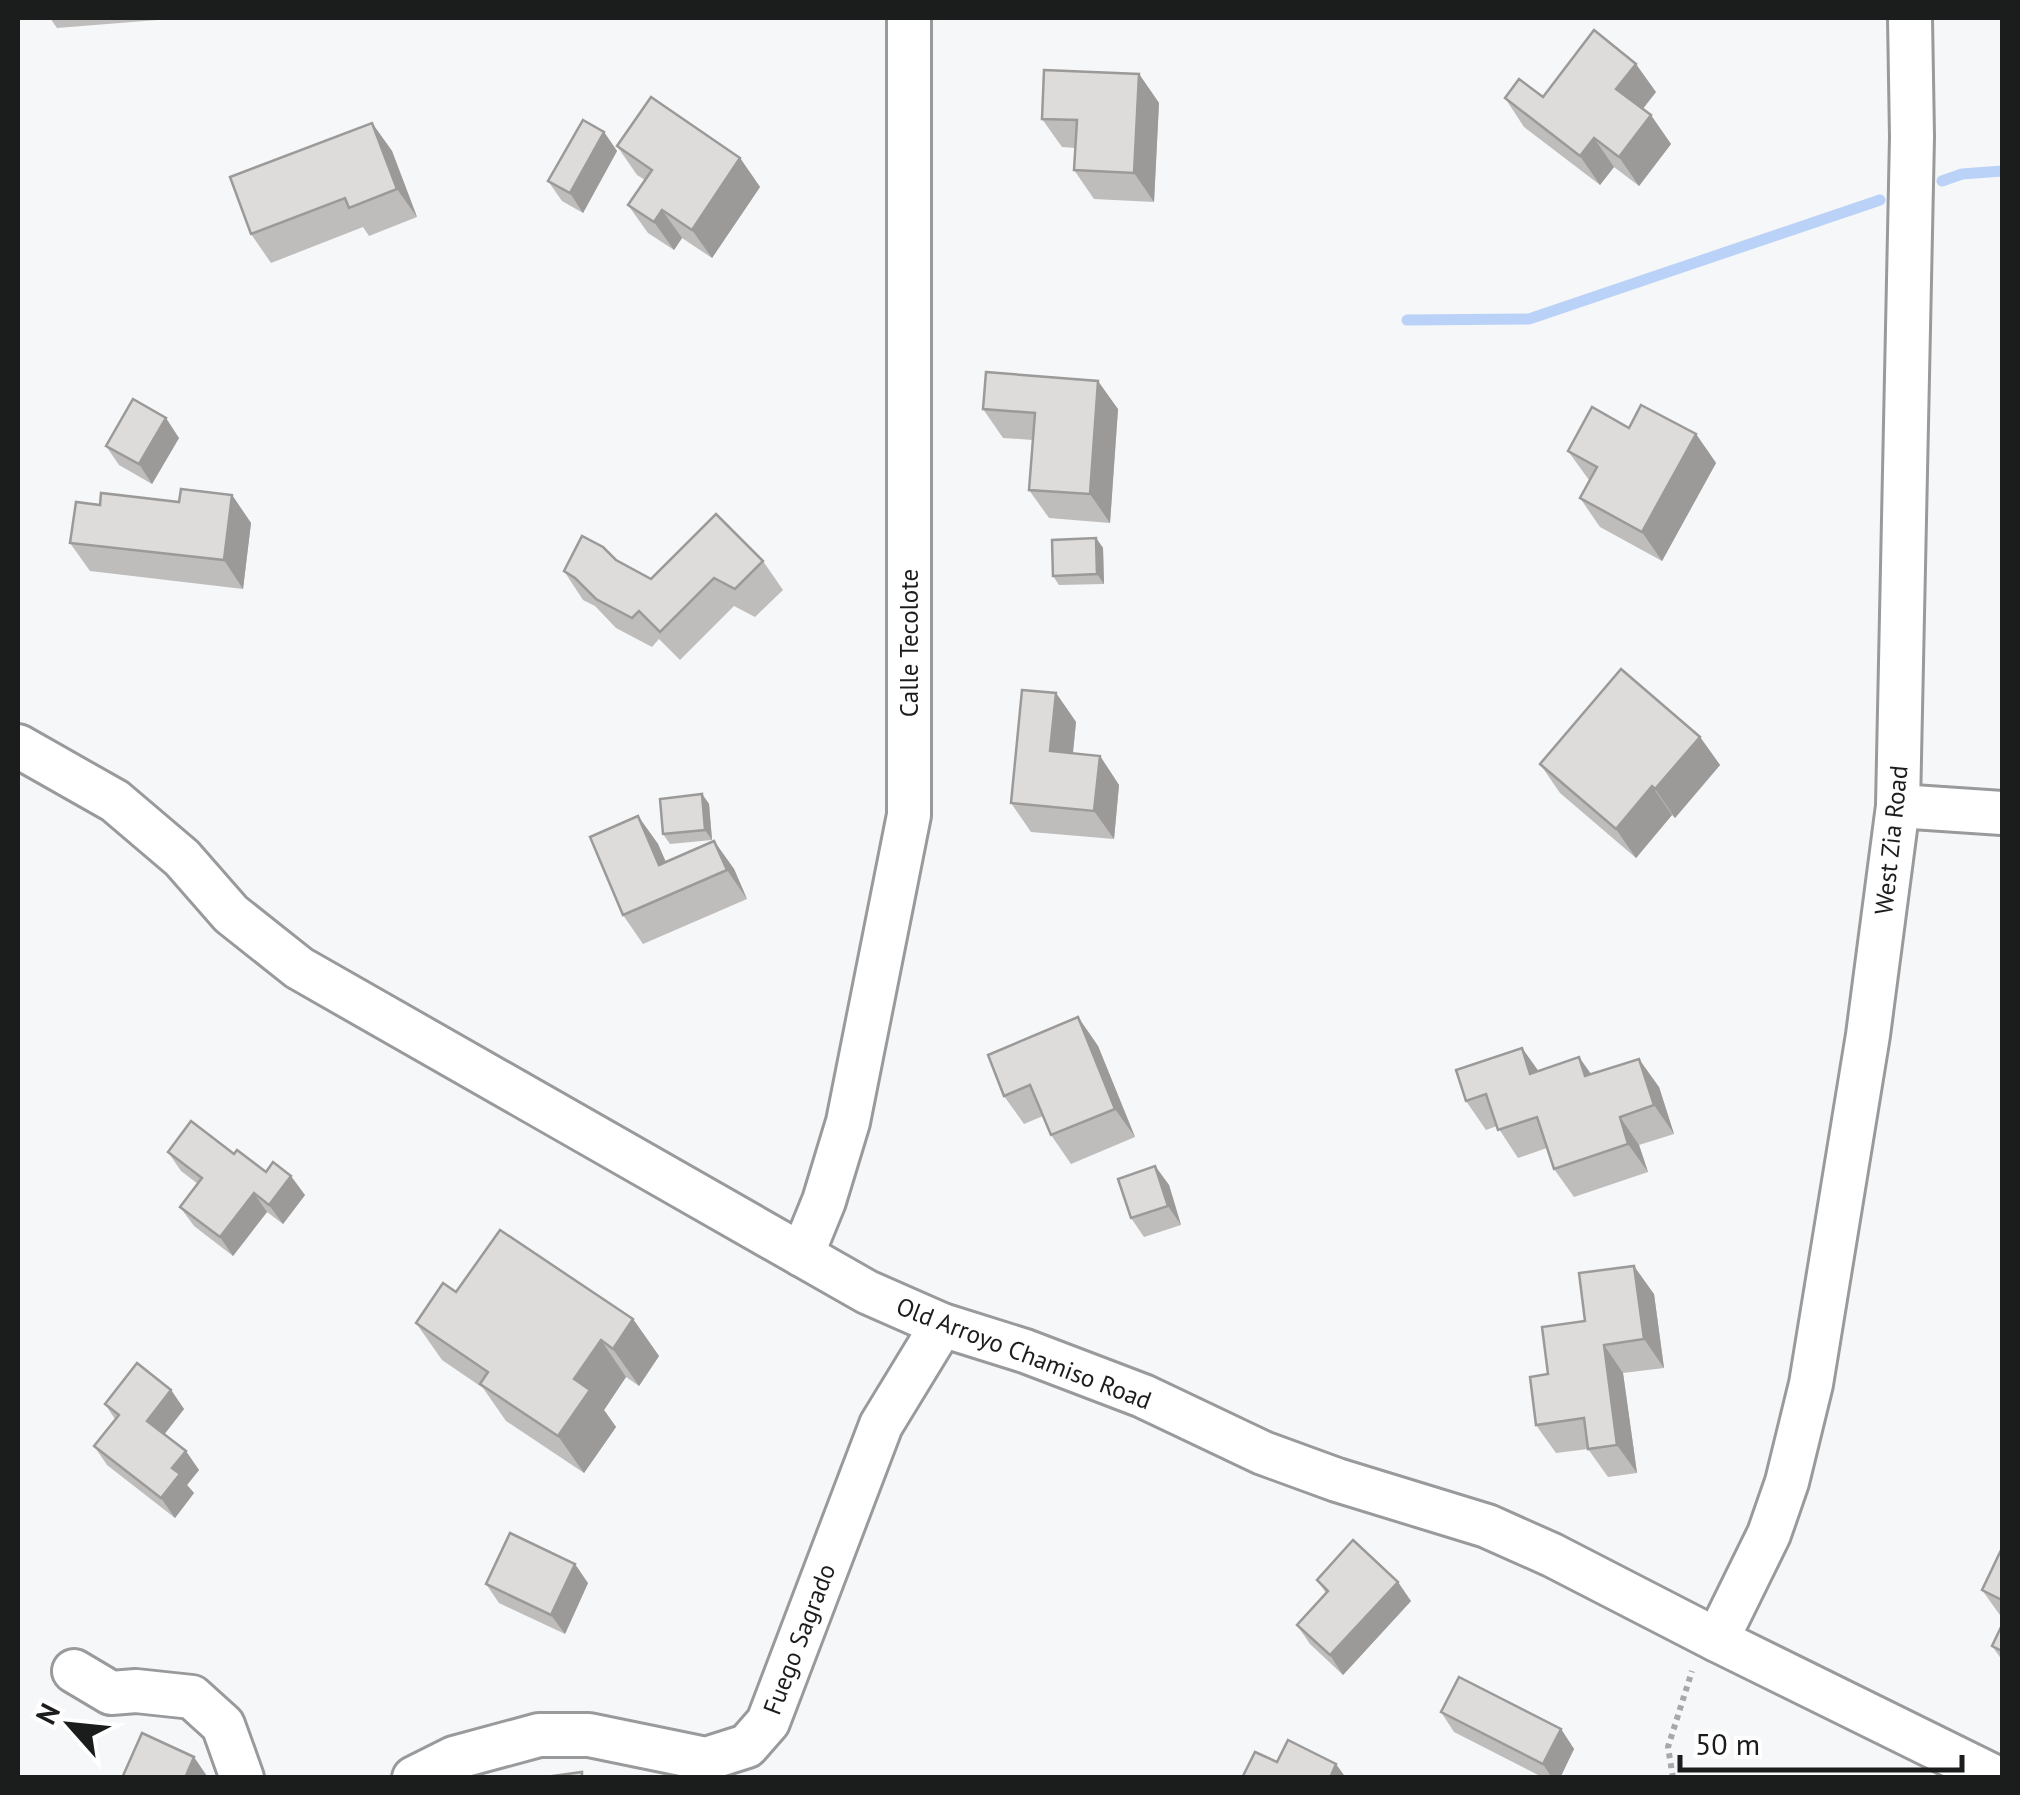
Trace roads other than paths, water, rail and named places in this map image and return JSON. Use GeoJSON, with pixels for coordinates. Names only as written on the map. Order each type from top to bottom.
{"type":"FeatureCollection","features":[{"type":"Feature","properties":{"kind":"street","name":"Calle Tecolote"},"geometry":{"type":"LineString","coordinates":[[802,1255],[824,1202],[848,1122],[910,815],[908,18]]}},
{"type":"Feature","properties":{"kind":"street","name":"West Zia Road"},"geometry":{"type":"LineString","coordinates":[[1706,1653],[1769,1534],[1787,1482],[1811,1384],[1868,1034],[1898,806],[1912,137],[1910,18]]}},
{"type":"Feature","properties":{"kind":"street","name":"Old Arroyo Chamiso Road"},"geometry":{"type":"LineString","coordinates":[[18,746],[115,801],[182,858],[231,914],[299,968],[868,1292],[942,1325],[1025,1351],[1143,1396],[1264,1452],[1337,1480],[1488,1526],[1552,1555],[1706,1653],[1996,1778]]}},
{"type":"Feature","properties":{"kind":"street"},"geometry":{"type":"LineString","coordinates":[[1898,806],[2002,813]]}},
{"type":"Feature","properties":{"kind":"street","name":"Fuego Sagrado"},"geometry":{"type":"LineString","coordinates":[[414,1778],[454,1758],[539,1735],[590,1735],[706,1759],[747,1746],[768,1722],[881,1425],[942,1325]]}},
{"type":"Feature","properties":{"kind":"street"},"geometry":{"type":"LineString","coordinates":[[74,1671],[111,1693],[192,1696],[223,1726],[242,1778]]}},
{"type":"Feature","properties":{"kind":"waterway"},"geometry":{"type":"LineString","coordinates":[[1942,181],[1962,174],[2002,171]]}},
{"type":"Feature","properties":{"kind":"waterway"},"geometry":{"type":"LineString","coordinates":[[1407,320],[1529,319],[1880,200]]}}]}
